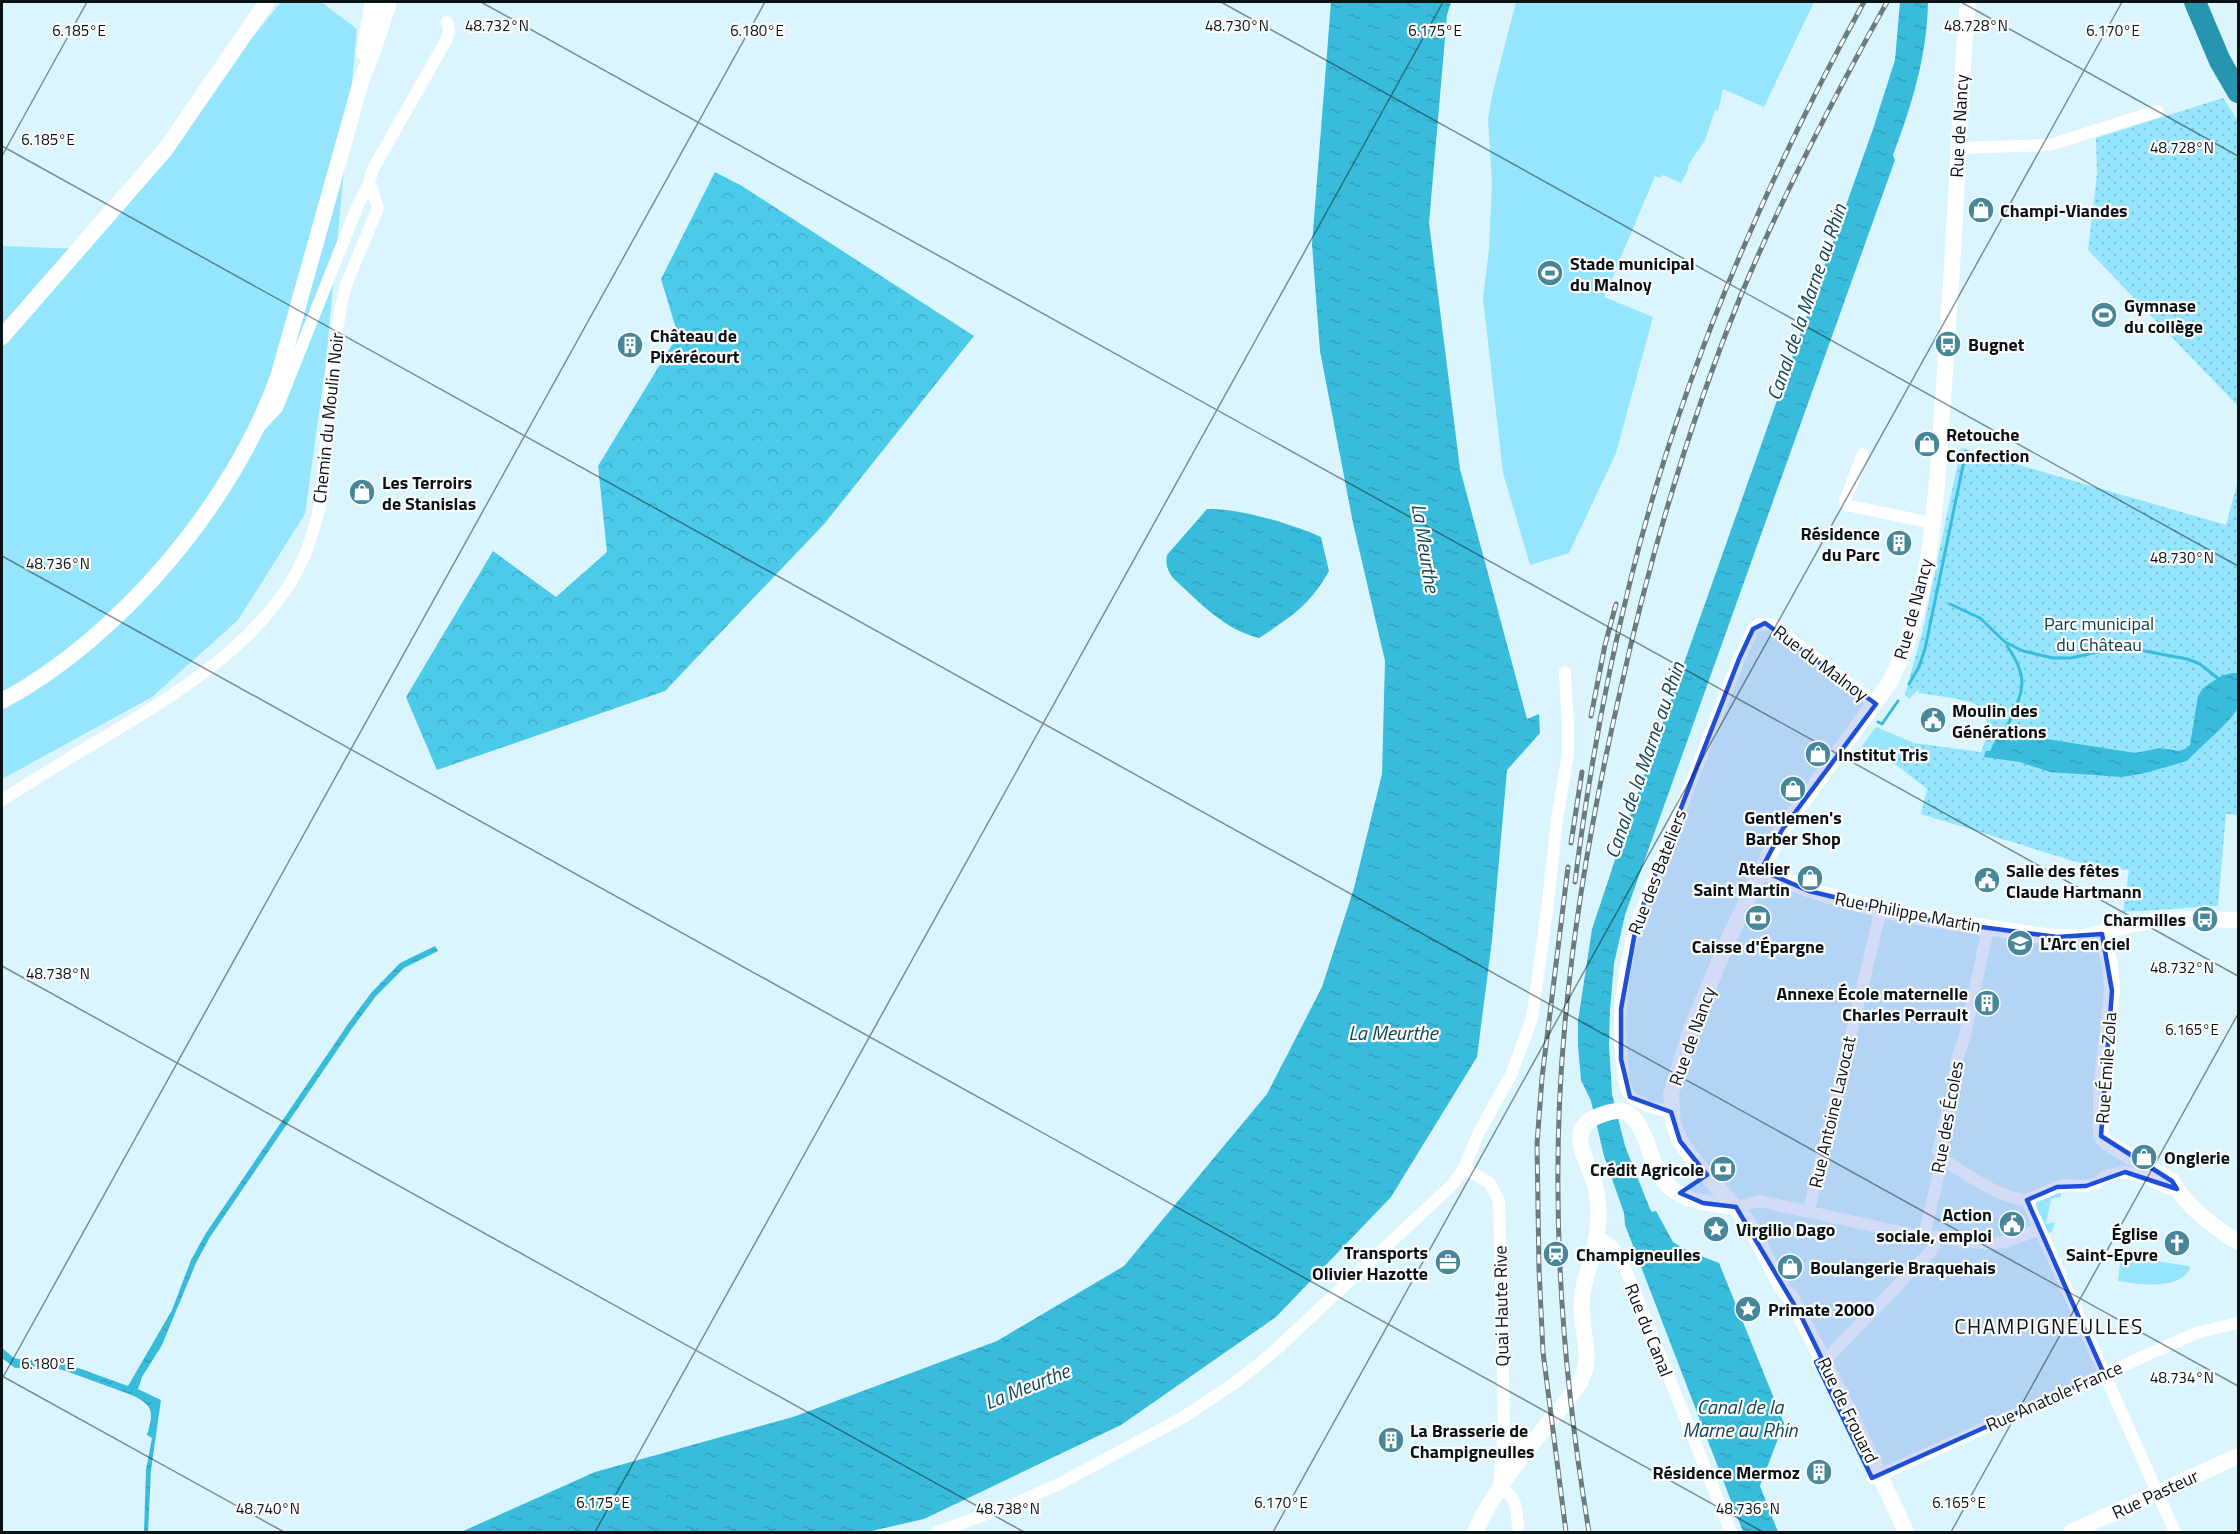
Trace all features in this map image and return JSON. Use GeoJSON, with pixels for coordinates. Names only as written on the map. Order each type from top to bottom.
{"type":"FeatureCollection","features":[{"type":"Feature","properties":{"kind":"highway"},"geometry":{"type":"LineString","coordinates":[[2195,2],[2220,61],[2238,92]]}},
{"type":"Feature","properties":{"kind":"main road"},"geometry":{"type":"LineString","coordinates":[[2,337],[165,150],[267,2]]}},
{"type":"Feature","properties":{"kind":"main road"},"geometry":{"type":"LineString","coordinates":[[362,78],[364,48],[373,2]]}},
{"type":"Feature","properties":{"kind":"main road"},"geometry":{"type":"LineString","coordinates":[[2,701],[68,658],[134,600],[203,516],[237,466],[257,429],[279,374],[362,78],[389,2]]}},
{"type":"Feature","properties":{"kind":"main road","name":"Rue de Nancy"},"geometry":{"type":"LineString","coordinates":[[1736,1207],[1680,1142],[1671,1112],[1672,1091],[1692,1026],[1761,870],[1782,830],[1876,704],[1900,662],[1909,637],[1923,581],[1932,523],[1948,344],[1961,82],[1968,2]]}},
{"type":"Feature","properties":{"kind":"main road","name":"Rue Philippe Martin"},"geometry":{"type":"LineString","coordinates":[[1761,870],[1809,891],[1881,909],[1950,924],[2068,938],[2102,934],[2132,924],[2238,920]]}},
{"type":"Feature","properties":{"kind":"main road","name":"Rue Émile Zola"},"geometry":{"type":"LineString","coordinates":[[2102,934],[2110,964],[2112,991],[2101,1089],[2101,1136],[2107,1143],[2172,1181],[2177,1189],[2216,1228],[2238,1242]]}},
{"type":"Feature","properties":{"kind":"main road"},"geometry":{"type":"LineString","coordinates":[[1475,1533],[1486,1508],[1499,1487],[1586,1373],[1587,1353],[1581,1302],[1597,1235],[1598,1219],[1596,1192],[1580,1150],[1581,1132],[1586,1122],[1591,1118],[1619,1110],[1628,1113],[1639,1124],[1661,1178],[1669,1186],[1703,1203],[1736,1207]]}},
{"type":"Feature","properties":{"kind":"main road"},"geometry":{"type":"LineString","coordinates":[[1680,1193],[1707,1175]]}},
{"type":"Feature","properties":{"kind":"main road","name":"Rue de Frouard"},"geometry":{"type":"LineString","coordinates":[[1736,1207],[1751,1227],[1784,1291],[1791,1297],[1819,1360],[1906,1533]]}},
{"type":"Feature","properties":{"kind":"main road","name":"Rue Pasteur"},"geometry":{"type":"LineString","coordinates":[[2071,1533],[2238,1456]]}},
{"type":"Feature","properties":{"kind":"main road","name":"Rue de Frouard"},"geometry":{"type":"LineString","coordinates":[[1876,1476],[1898,1533]]}},
{"type":"Feature","properties":{"kind":"street"},"geometry":{"type":"LineString","coordinates":[[257,429],[277,408],[373,169],[447,39],[449,30],[447,22]]}},
{"type":"Feature","properties":{"kind":"street"},"geometry":{"type":"LineString","coordinates":[[1959,148],[2050,145],[2157,111]]}},
{"type":"Feature","properties":{"kind":"street","name":"Chemin du Moulin Noir"},"geometry":{"type":"LineString","coordinates":[[2,800],[167,699],[202,673],[250,631],[270,610],[290,583],[304,554],[319,511],[340,306],[346,285],[378,208],[372,189],[368,186]]}},
{"type":"Feature","properties":{"kind":"street"},"geometry":{"type":"LineString","coordinates":[[1863,454],[1845,501],[1846,505],[1932,523]]}},
{"type":"Feature","properties":{"kind":"street","name":"Rue du Malnoy"},"geometry":{"type":"LineString","coordinates":[[1765,623],[1771,624],[1876,704]]}},
{"type":"Feature","properties":{"kind":"street","name":"Rue des Bateliers"},"geometry":{"type":"LineString","coordinates":[[1671,1112],[1640,1103],[1626,1090],[1620,1009],[1626,966],[1637,921],[1739,659],[1753,629],[1765,623]]}},
{"type":"Feature","properties":{"kind":"street"},"geometry":{"type":"LineString","coordinates":[[937,1533],[1012,1505],[1061,1483],[1182,1418],[1236,1382],[1384,1250],[1453,1184],[1464,1168],[1479,1132],[1511,1075],[1532,1018],[1557,820],[1568,754],[1565,672]]}},
{"type":"Feature","properties":{"kind":"street","name":"Rue Antoine Lavocat"},"geometry":{"type":"LineString","coordinates":[[1809,1210],[1881,909]]}},
{"type":"Feature","properties":{"kind":"street","name":"Rue des Écoles"},"geometry":{"type":"LineString","coordinates":[[1819,1360],[1830,1355],[1933,1248],[1930,1236],[1942,1159],[1938,1150],[1988,928]]}},
{"type":"Feature","properties":{"kind":"street"},"geometry":{"type":"LineString","coordinates":[[1942,1159],[2007,1197],[2027,1200],[2057,1187],[2086,1186],[2097,1183],[2105,1176],[2125,1172],[2148,1178],[2167,1188],[2177,1189]]}},
{"type":"Feature","properties":{"kind":"street","name":"Quai Haute Rive"},"geometry":{"type":"LineString","coordinates":[[1464,1168],[1490,1183],[1499,1201],[1504,1427],[1499,1487]]}},
{"type":"Feature","properties":{"kind":"street"},"geometry":{"type":"LineString","coordinates":[[2027,1200],[2175,1533]]}},
{"type":"Feature","properties":{"kind":"street"},"geometry":{"type":"LineString","coordinates":[[1736,1207],[1759,1201],[1930,1236],[2002,1243],[2040,1229]]}},
{"type":"Feature","properties":{"kind":"street","name":"Rue du Canal"},"geometry":{"type":"LineString","coordinates":[[1597,1235],[1612,1246],[1626,1270],[1731,1533]]}},
{"type":"Feature","properties":{"kind":"street","name":"Rue Anatole France"},"geometry":{"type":"LineString","coordinates":[[1876,1476],[2196,1333],[2238,1323]]}},
{"type":"Feature","properties":{"kind":"street"},"geometry":{"type":"LineString","coordinates":[[1504,1427],[1528,1450]]}},
{"type":"Feature","properties":{"kind":"street"},"geometry":{"type":"LineString","coordinates":[[1503,1442],[1513,1450],[1528,1450]]}},
{"type":"Feature","properties":{"kind":"street"},"geometry":{"type":"LineString","coordinates":[[1499,1487],[1509,1493],[1515,1501],[1518,1527]]}},
{"type":"Feature","properties":{"kind":"highlighted area"},"geometry":{"type":"Polygon","coordinates":[[[1765,623],[1876,704],[1782,830],[1761,870],[1809,891],[1929,920],[2057,937],[2102,934],[2112,991],[2101,1136],[2172,1181],[2177,1189],[2125,1172],[2086,1186],[2057,1187],[2027,1200],[2104,1374],[1872,1478],[1816,1362],[1822,1359],[1802,1318],[1736,1207],[1703,1203],[1680,1193],[1707,1175],[1680,1141],[1671,1112],[1630,1097],[1621,1059],[1621,1009],[1637,921],[1739,659],[1753,629],[1765,623]]]}},
{"type":"Feature","properties":{"kind":"green space"},"geometry":{"type":"Polygon","coordinates":[[[281,2],[321,2],[357,29],[326,362],[305,514],[238,620],[152,697],[2,779],[2,246],[81,249],[281,2]]]}},
{"type":"Feature","properties":{"kind":"green space","name":"Stade municipal du Malnoy"},"geometry":{"type":"Polygon","coordinates":[[[1516,2],[1814,2],[1764,107],[1723,89],[1718,111],[1715,110],[1705,140],[1687,167],[1689,168],[1681,183],[1663,175],[1660,178],[1655,176],[1604,297],[1653,317],[1616,453],[1569,553],[1530,565],[1503,473],[1483,298],[1489,249],[1492,182],[1488,119],[1516,2]]]}},
{"type":"Feature","properties":{"kind":"green space"},"geometry":{"type":"Polygon","coordinates":[[[2223,98],[2238,120],[2238,406],[2088,250],[2097,174],[2096,138],[2223,98]]]}},
{"type":"Feature","properties":{"kind":"green space"},"geometry":{"type":"Polygon","coordinates":[[[715,172],[742,186],[974,336],[825,523],[665,691],[437,770],[406,697],[493,551],[556,597],[607,552],[598,466],[678,335],[661,279],[715,172]]]}},
{"type":"Feature","properties":{"kind":"green space","name":"Parc municipal du Château"},"geometry":{"type":"Polygon","coordinates":[[[1961,448],[2226,525],[2238,481],[2238,815],[2226,814],[2218,906],[2123,912],[2129,870],[2096,868],[1921,814],[1927,789],[1882,754],[1914,743],[1981,752],[1985,740],[1987,721],[1977,705],[1958,699],[1918,693],[1919,689],[1909,699],[1905,695],[1923,629],[1961,448]]]}},
{"type":"Feature","properties":{"kind":"green space"},"geometry":{"type":"Polygon","coordinates":[[[1876,727],[1914,743],[1882,754],[1852,760],[1876,727]]]}},
{"type":"Feature","properties":{"kind":"green space"},"geometry":{"type":"Polygon","coordinates":[[[2061,1192],[2061,1197],[2051,1199],[2046,1224],[2055,1222],[2052,1231],[2046,1232],[2036,1207],[2036,1201],[2061,1192]]]}},
{"type":"Feature","properties":{"kind":"green space"},"geometry":{"type":"Polygon","coordinates":[[[2121,1256],[2189,1266],[2190,1269],[2176,1281],[2167,1283],[2147,1284],[2118,1281],[2121,1256]]]}},
{"type":"Feature","properties":{"kind":"water","name":"La Meurthe"},"geometry":{"type":"Polygon","coordinates":[[[1331,2],[1451,2],[1447,15],[1429,223],[1460,469],[1527,719],[1539,714],[1540,733],[1507,770],[1492,940],[1477,1057],[1391,1197],[1276,1317],[1121,1425],[924,1519],[867,1532],[461,1532],[595,1472],[793,1417],[997,1341],[1124,1266],[1267,1094],[1322,987],[1354,888],[1382,774],[1385,661],[1353,523],[1320,351],[1312,244],[1331,2]]]}},
{"type":"Feature","properties":{"kind":"water","name":"Canal de la Marne au Rhin"},"geometry":{"type":"Polygon","coordinates":[[[1900,2],[1928,2],[1925,42],[1912,99],[1893,155],[1895,160],[1625,915],[1614,964],[1609,1045],[1612,1094],[1625,1146],[1650,1209],[1652,1212],[1656,1211],[1673,1242],[1688,1251],[1719,1263],[1784,1423],[1760,1486],[1778,1532],[1743,1532],[1625,1225],[1624,1213],[1604,1156],[1591,1101],[1581,1080],[1578,1021],[1592,929],[1628,821],[1873,129],[1895,60],[1900,2]]]}},
{"type":"Feature","properties":{"kind":"water"},"geometry":{"type":"Polygon","coordinates":[[[1207,509],[1234,511],[1265,518],[1321,537],[1329,571],[1322,583],[1299,609],[1259,638],[1235,629],[1213,614],[1174,579],[1169,571],[1166,562],[1167,555],[1207,509]]]}},
{"type":"Feature","properties":{"kind":"water"},"geometry":{"type":"Polygon","coordinates":[[[2238,673],[2239,698],[2236,711],[2187,761],[2122,777],[2050,772],[2020,762],[1984,757],[1986,751],[1990,751],[1998,734],[2034,737],[2135,753],[2160,748],[2179,751],[2190,745],[2198,696],[2203,688],[2221,676],[2238,673]]]}},
{"type":"Feature","properties":{"kind":"water"},"geometry":{"type":"Polygon","coordinates":[[[435,946],[438,951],[404,968],[376,996],[210,1237],[196,1263],[162,1345],[142,1377],[138,1389],[161,1400],[151,1470],[148,1532],[144,1532],[146,1470],[152,1438],[147,1435],[151,1420],[148,1405],[129,1394],[63,1370],[44,1366],[15,1368],[2,1358],[2,1348],[14,1358],[45,1359],[67,1364],[128,1386],[172,1310],[191,1260],[206,1233],[348,1024],[371,993],[400,963],[435,946]]]}},
{"type":"Feature","properties":{"kind":"waterway"},"geometry":{"type":"LineString","coordinates":[[1909,684],[1919,667],[1925,649],[1966,451]]}},
{"type":"Feature","properties":{"kind":"waterway"},"geometry":{"type":"LineString","coordinates":[[1950,604],[1980,618],[2005,642],[2023,651],[2053,658],[2071,658],[2102,651],[2134,649],[2187,659],[2200,664],[2220,680]]}},
{"type":"Feature","properties":{"kind":"waterway"},"geometry":{"type":"LineString","coordinates":[[2004,735],[2019,699],[2022,680],[2020,670],[2007,646]]}},
{"type":"Feature","properties":{"kind":"waterway"},"geometry":{"type":"LineString","coordinates":[[1878,722],[1882,724],[1898,701]]}},
{"type":"Feature","properties":{"kind":"railway"},"geometry":{"type":"LineString","coordinates":[[1575,882],[1592,767],[1614,653],[1631,578],[1674,428],[1700,355],[1760,211],[1792,140],[1864,2]]}},
{"type":"Feature","properties":{"kind":"railway"},"geometry":{"type":"LineString","coordinates":[[1589,1532],[1571,1406],[1565,1342],[1560,1279],[1558,1151],[1560,1087],[1569,981],[1580,898],[1602,774],[1658,540],[1672,490],[1722,343],[1757,257],[1792,183],[1887,2]]}},
{"type":"Feature","properties":{"kind":"railway"},"geometry":{"type":"LineString","coordinates":[[1591,716],[1605,645],[1616,604]]}},
{"type":"Feature","properties":{"kind":"railway"},"geometry":{"type":"LineString","coordinates":[[1571,843],[1582,772]]}},
{"type":"Feature","properties":{"kind":"railway"},"geometry":{"type":"LineString","coordinates":[[1566,1532],[1543,1352],[1537,1144],[1542,1078],[1568,867]]}},
{"type":"Feature","properties":{"kind":"place","name":"Champi-Viandes"},"geometry":{"type":"Point","coordinates":[1981,210]}},
{"type":"Feature","properties":{"kind":"place","name":"Stade municipal du Malnoy"},"geometry":{"type":"Point","coordinates":[1550,273]}},
{"type":"Feature","properties":{"kind":"place","name":"Gymnase du collège"},"geometry":{"type":"Point","coordinates":[2104,315]}},
{"type":"Feature","properties":{"kind":"place","name":"Bugnet"},"geometry":{"type":"Point","coordinates":[1948,344]}},
{"type":"Feature","properties":{"kind":"place","name":"Château de Pixérécourt"},"geometry":{"type":"Point","coordinates":[630,345]}},
{"type":"Feature","properties":{"kind":"place","name":"Retouche Confection"},"geometry":{"type":"Point","coordinates":[1927,444]}},
{"type":"Feature","properties":{"kind":"place","name":"Les Terroirs de Stanislas"},"geometry":{"type":"Point","coordinates":[362,492]}},
{"type":"Feature","properties":{"kind":"place","name":"Résidence du Parc"},"geometry":{"type":"Point","coordinates":[1899,543]}},
{"type":"Feature","properties":{"kind":"place","name":"Moulin des Générations"},"geometry":{"type":"Point","coordinates":[1933,720]}},
{"type":"Feature","properties":{"kind":"place","name":"Institut Tris"},"geometry":{"type":"Point","coordinates":[1818,754]}},
{"type":"Feature","properties":{"kind":"place","name":"Gentlemen's Barber Shop"},"geometry":{"type":"Point","coordinates":[1793,789]}},
{"type":"Feature","properties":{"kind":"place","name":"Atelier Saint Martin"},"geometry":{"type":"Point","coordinates":[1810,878]}},
{"type":"Feature","properties":{"kind":"place","name":"Salle des fêtes Claude Hartmann"},"geometry":{"type":"Point","coordinates":[1987,880]}},
{"type":"Feature","properties":{"kind":"place","name":"Caisse d'Épargne"},"geometry":{"type":"Point","coordinates":[1758,918]}},
{"type":"Feature","properties":{"kind":"place","name":"Charmilles"},"geometry":{"type":"Point","coordinates":[2205,919]}},
{"type":"Feature","properties":{"kind":"place","name":"L'Arc en ciel"},"geometry":{"type":"Point","coordinates":[2020,943]}},
{"type":"Feature","properties":{"kind":"place","name":"Annexe École maternelle Charles Perrault"},"geometry":{"type":"Point","coordinates":[1987,1003]}},
{"type":"Feature","properties":{"kind":"place","name":"Onglerie"},"geometry":{"type":"Point","coordinates":[2144,1157]}},
{"type":"Feature","properties":{"kind":"place","name":"Crédit Agricole"},"geometry":{"type":"Point","coordinates":[1723,1169]}},
{"type":"Feature","properties":{"kind":"place","name":"Action sociale, emploi"},"geometry":{"type":"Point","coordinates":[2012,1224]}},
{"type":"Feature","properties":{"kind":"place","name":"Virgilio Dago"},"geometry":{"type":"Point","coordinates":[1716,1229]}},
{"type":"Feature","properties":{"kind":"place","name":"Église Saint-Epvre"},"geometry":{"type":"Point","coordinates":[2177,1243]}},
{"type":"Feature","properties":{"kind":"place","name":"Champigneulles"},"geometry":{"type":"Point","coordinates":[1556,1254]}},
{"type":"Feature","properties":{"kind":"place","name":"Transports Olivier Hazotte"},"geometry":{"type":"Point","coordinates":[1448,1262]}},
{"type":"Feature","properties":{"kind":"place","name":"Boulangerie Braquehais"},"geometry":{"type":"Point","coordinates":[1790,1267]}},
{"type":"Feature","properties":{"kind":"place","name":"Primate 2000"},"geometry":{"type":"Point","coordinates":[1748,1309]}},
{"type":"Feature","properties":{"kind":"place","name":"La Brasserie de Champigneulles"},"geometry":{"type":"Point","coordinates":[1391,1440]}},
{"type":"Feature","properties":{"kind":"place","name":"Résidence Mermoz"},"geometry":{"type":"Point","coordinates":[1819,1472]}},
{"type":"Feature","properties":{"kind":"district","name":"CHAMPIGNEULLES"},"geometry":{"type":"Point","coordinates":[2049,1326]}}]}
